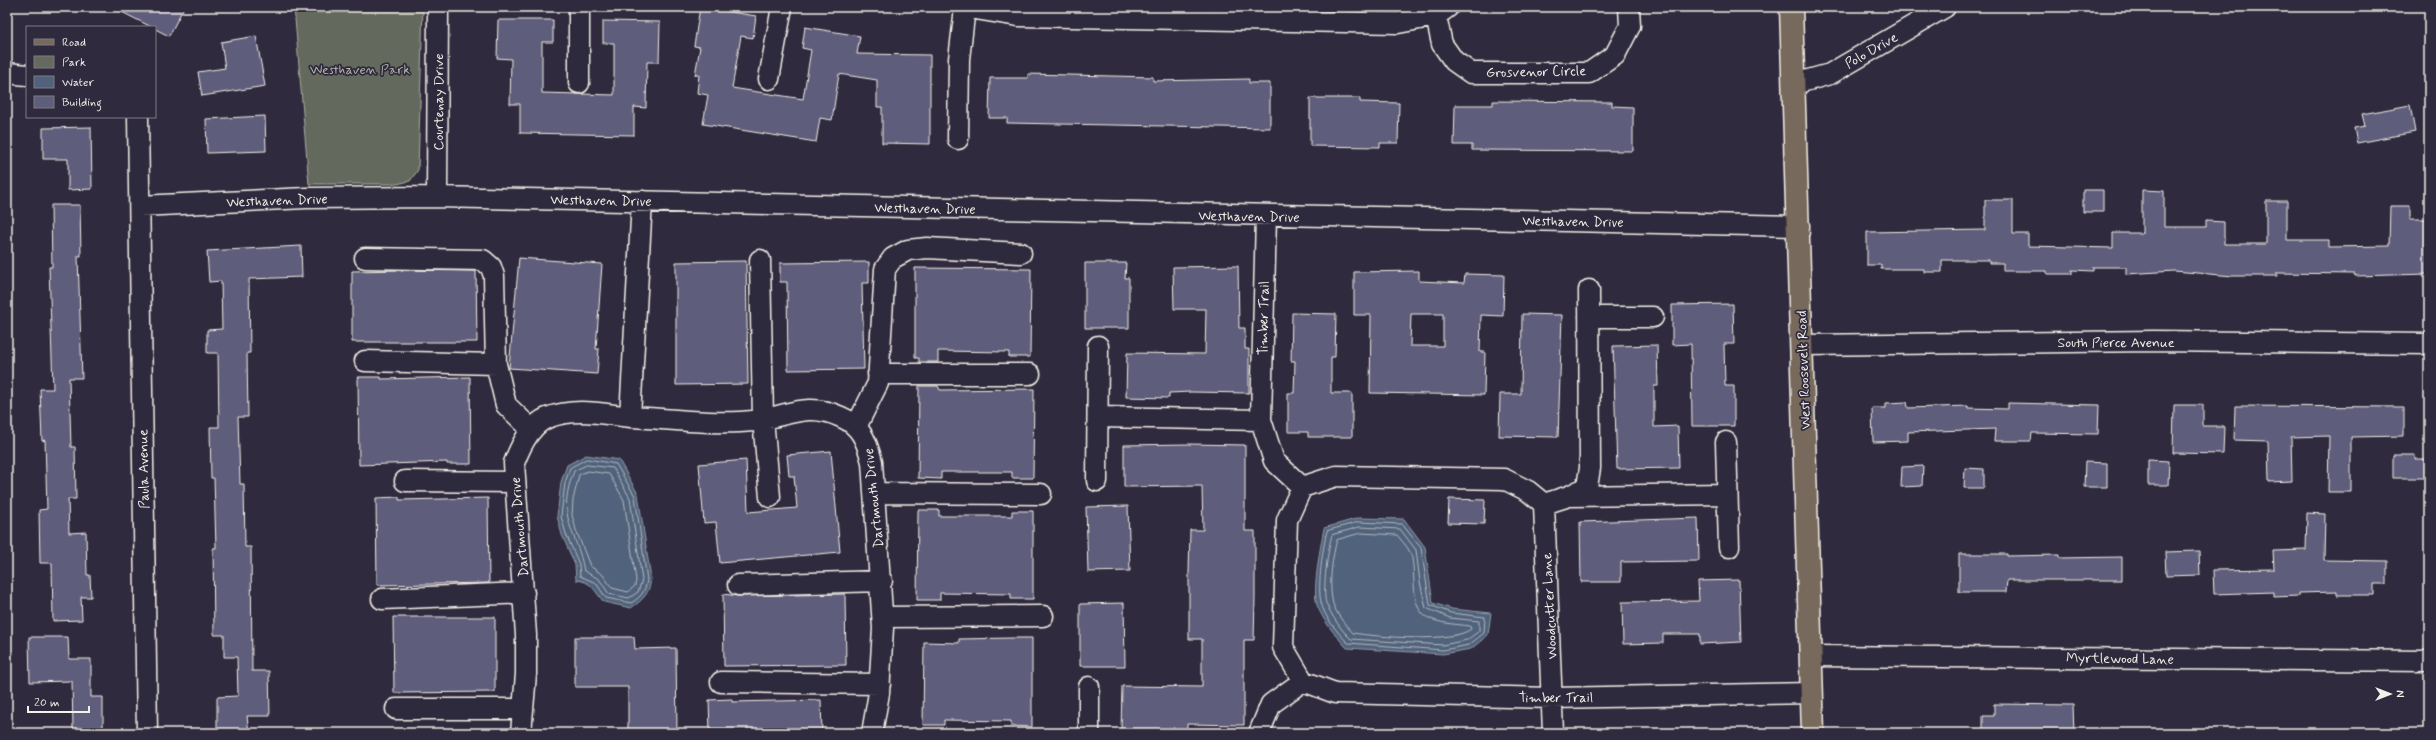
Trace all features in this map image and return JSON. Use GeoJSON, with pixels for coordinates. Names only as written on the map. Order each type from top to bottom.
{"type":"FeatureCollection","features":[{"type":"Feature","properties":{"kind":"main road","name":"West Roosevelt Road"},"geometry":{"type":"LineString","coordinates":[[1791,7],[1803,345],[1813,733]]}},
{"type":"Feature","properties":{"kind":"street","name":"Courtenay Drive"},"geometry":{"type":"LineString","coordinates":[[437,197],[438,7]]}},
{"type":"Feature","properties":{"kind":"street"},"geometry":{"type":"LineString","coordinates":[[579,7],[579,83]]}},
{"type":"Feature","properties":{"kind":"street"},"geometry":{"type":"LineString","coordinates":[[769,79],[782,7]]}},
{"type":"Feature","properties":{"kind":"street"},"geometry":{"type":"LineString","coordinates":[[958,139],[959,59],[964,7],[1018,16],[1213,13],[1329,14],[1398,23],[1442,12]]}},
{"type":"Feature","properties":{"kind":"street","name":"Grosvenor Circle"},"geometry":{"type":"LineString","coordinates":[[1442,12],[1442,44],[1454,61],[1471,73],[1589,73],[1615,55],[1630,26],[1629,7]]}},
{"type":"Feature","properties":{"kind":"street","name":"Polo Drive"},"geometry":{"type":"LineString","coordinates":[[1794,84],[1830,74],[1945,7]]}},
{"type":"Feature","properties":{"kind":"street"},"geometry":{"type":"LineString","coordinates":[[7,73],[26,75]]}},
{"type":"Feature","properties":{"kind":"street"},"geometry":{"type":"LineString","coordinates":[[138,118],[140,206]]}},
{"type":"Feature","properties":{"kind":"street","name":"Westhaven Drive"},"geometry":{"type":"LineString","coordinates":[[140,206],[306,198],[437,197],[1266,216],[1799,226]]}},
{"type":"Feature","properties":{"kind":"street"},"geometry":{"type":"LineString","coordinates":[[630,416],[642,201]]}},
{"type":"Feature","properties":{"kind":"street","name":"Paula Avenue"},"geometry":{"type":"LineString","coordinates":[[140,206],[147,733]]}},
{"type":"Feature","properties":{"kind":"street","name":"Timber Trail"},"geometry":{"type":"LineString","coordinates":[[1266,216],[1261,420],[1274,460],[1302,487]]}},
{"type":"Feature","properties":{"kind":"street"},"geometry":{"type":"LineString","coordinates":[[856,425],[878,383],[885,270],[893,258],[908,250],[928,248],[1021,253]]}},
{"type":"Feature","properties":{"kind":"street"},"geometry":{"type":"LineString","coordinates":[[365,258],[483,260],[491,267],[494,276],[496,364],[506,405],[532,430]]}},
{"type":"Feature","properties":{"kind":"street"},"geometry":{"type":"LineString","coordinates":[[760,260],[763,419],[770,497]]}},
{"type":"Feature","properties":{"kind":"street"},"geometry":{"type":"LineString","coordinates":[[1259,733],[1271,704],[1303,681],[1283,647],[1287,520],[1302,487],[1336,476],[1504,479],[1528,491],[1544,504],[1569,496],[1587,486],[1590,468],[1589,290]]}},
{"type":"Feature","properties":{"kind":"street"},"geometry":{"type":"LineString","coordinates":[[1589,317],[1653,317]]}},
{"type":"Feature","properties":{"kind":"street","name":"South Pierce Avenue"},"geometry":{"type":"LineString","coordinates":[[1803,345],[2154,341],[2429,344]]}},
{"type":"Feature","properties":{"kind":"street"},"geometry":{"type":"LineString","coordinates":[[1097,481],[1098,346]]}},
{"type":"Feature","properties":{"kind":"street"},"geometry":{"type":"LineString","coordinates":[[365,361],[496,364]]}},
{"type":"Feature","properties":{"kind":"street"},"geometry":{"type":"LineString","coordinates":[[878,374],[1030,374]]}},
{"type":"Feature","properties":{"kind":"street","name":"Dartmouth Drive"},"geometry":{"type":"LineString","coordinates":[[521,733],[526,674],[524,593],[514,463],[521,445],[532,430],[546,418],[563,413],[583,412],[736,422],[763,419],[801,409],[822,410],[841,416],[856,425],[867,442],[872,462],[882,581],[883,617],[876,732]]}},
{"type":"Feature","properties":{"kind":"street"},"geometry":{"type":"LineString","coordinates":[[1098,417],[1261,420]]}},
{"type":"Feature","properties":{"kind":"street"},"geometry":{"type":"LineString","coordinates":[[1726,442],[1729,547]]}},
{"type":"Feature","properties":{"kind":"street"},"geometry":{"type":"LineString","coordinates":[[405,482],[515,482]]}},
{"type":"Feature","properties":{"kind":"street"},"geometry":{"type":"LineString","coordinates":[[875,493],[1041,494]]}},
{"type":"Feature","properties":{"kind":"street"},"geometry":{"type":"LineString","coordinates":[[1569,496],[1727,494]]}},
{"type":"Feature","properties":{"kind":"street","name":"Woodcutter Lane"},"geometry":{"type":"LineString","coordinates":[[1544,504],[1553,698],[1553,733]]}},
{"type":"Feature","properties":{"kind":"street"},"geometry":{"type":"LineString","coordinates":[[738,585],[882,581]]}},
{"type":"Feature","properties":{"kind":"street"},"geometry":{"type":"LineString","coordinates":[[382,599],[524,593]]}},
{"type":"Feature","properties":{"kind":"street"},"geometry":{"type":"LineString","coordinates":[[883,617],[1043,616]]}},
{"type":"Feature","properties":{"kind":"street","name":"Myrtlewood Lane"},"geometry":{"type":"LineString","coordinates":[[1811,656],[2429,661]]}},
{"type":"Feature","properties":{"kind":"street","name":"Timber Trail"},"geometry":{"type":"LineString","coordinates":[[1303,681],[1335,693],[1553,698],[1812,693]]}},
{"type":"Feature","properties":{"kind":"street"},"geometry":{"type":"LineString","coordinates":[[721,682],[880,684]]}},
{"type":"Feature","properties":{"kind":"street"},"geometry":{"type":"LineString","coordinates":[[1089,687],[1089,733]]}},
{"type":"Feature","properties":{"kind":"street"},"geometry":{"type":"LineString","coordinates":[[396,709],[523,709]]}},
{"type":"Feature","properties":{"kind":"green space","name":"Westhaven Park"},"geometry":{"type":"Polygon","coordinates":[[[294,7],[423,7],[418,170],[410,181],[397,184],[309,184],[294,7]]]}},
{"type":"Feature","properties":{"kind":"water"},"geometry":{"type":"Polygon","coordinates":[[[586,455],[619,460],[638,494],[651,579],[649,589],[645,596],[631,608],[604,602],[589,584],[576,580],[575,565],[562,535],[557,516],[561,482],[567,465],[586,455]]]}},
{"type":"Feature","properties":{"kind":"water"},"geometry":{"type":"Polygon","coordinates":[[[1359,518],[1404,519],[1425,547],[1433,603],[1452,609],[1491,613],[1488,635],[1471,649],[1443,654],[1347,648],[1330,628],[1317,605],[1316,578],[1324,528],[1359,518]]]}},
{"type":"Feature","properties":{"kind":"building"},"geometry":{"type":"Polygon","coordinates":[[[112,7],[184,7],[169,36],[156,29],[156,26],[149,26],[112,7]]]}},
{"type":"Feature","properties":{"kind":"building"},"geometry":{"type":"Polygon","coordinates":[[[700,7],[756,16],[753,38],[741,36],[732,88],[803,99],[811,50],[802,48],[805,27],[860,36],[857,54],[930,55],[930,144],[882,143],[882,107],[877,107],[877,80],[839,74],[832,120],[820,118],[816,142],[703,124],[708,95],[697,93],[699,75],[695,75],[700,47],[694,46],[700,7]]]}},
{"type":"Feature","properties":{"kind":"building"},"geometry":{"type":"Polygon","coordinates":[[[498,20],[553,20],[553,42],[542,42],[542,93],[614,95],[614,43],[603,43],[603,21],[660,22],[659,62],[647,62],[646,108],[634,107],[634,135],[520,133],[520,104],[510,104],[511,59],[497,58],[498,20]]]}},
{"type":"Feature","properties":{"kind":"building"},"geometry":{"type":"Polygon","coordinates":[[[256,36],[265,86],[202,96],[198,72],[225,68],[221,42],[256,36]]]}},
{"type":"Feature","properties":{"kind":"building"},"geometry":{"type":"Polygon","coordinates":[[[1028,74],[1153,77],[1153,81],[1249,79],[1249,83],[1270,83],[1270,128],[1007,123],[1007,118],[989,118],[990,78],[1028,78],[1028,74]]]}},
{"type":"Feature","properties":{"kind":"building"},"geometry":{"type":"Polygon","coordinates":[[[1310,98],[1360,98],[1360,102],[1399,103],[1398,143],[1380,143],[1380,147],[1310,146],[1310,98]]]}},
{"type":"Feature","properties":{"kind":"building"},"geometry":{"type":"Polygon","coordinates":[[[1493,101],[1612,102],[1612,106],[1633,107],[1633,151],[1472,150],[1472,145],[1454,145],[1455,105],[1493,105],[1493,101]]]}},
{"type":"Feature","properties":{"kind":"building"},"geometry":{"type":"Polygon","coordinates":[[[2410,105],[2415,132],[2357,143],[2354,128],[2365,126],[2362,114],[2410,105]]]}},
{"type":"Feature","properties":{"kind":"building"},"geometry":{"type":"Polygon","coordinates":[[[265,116],[266,151],[207,153],[206,119],[265,116]]]}},
{"type":"Feature","properties":{"kind":"building"},"geometry":{"type":"Polygon","coordinates":[[[91,127],[92,189],[68,190],[68,159],[43,159],[43,128],[91,127]]]}},
{"type":"Feature","properties":{"kind":"building"},"geometry":{"type":"Polygon","coordinates":[[[2083,190],[2103,190],[2103,212],[2083,212],[2083,190]]]}},
{"type":"Feature","properties":{"kind":"building"},"geometry":{"type":"Polygon","coordinates":[[[2142,190],[2164,191],[2164,227],[2206,227],[2206,221],[2224,222],[2224,244],[2266,244],[2266,201],[2287,201],[2287,240],[2329,240],[2329,247],[2389,246],[2390,206],[2410,206],[2410,219],[2429,219],[2429,274],[2355,276],[2355,274],[2277,273],[2277,276],[2233,276],[2174,271],[2126,274],[2126,267],[2093,267],[2093,271],[2072,270],[2072,274],[2047,274],[2047,271],[2003,271],[2003,263],[1989,263],[1989,260],[1942,260],[1942,272],[1924,272],[1924,269],[1881,269],[1881,265],[1867,265],[1867,232],[1985,230],[1985,200],[2013,200],[2013,234],[2028,234],[2028,246],[2113,248],[2113,233],[2142,233],[2142,190]]]}},
{"type":"Feature","properties":{"kind":"building"},"geometry":{"type":"Polygon","coordinates":[[[51,205],[80,205],[81,256],[78,256],[82,378],[69,378],[71,447],[75,447],[76,499],[68,499],[69,533],[86,532],[87,575],[90,575],[91,597],[81,597],[82,620],[53,621],[52,563],[40,563],[39,510],[47,509],[45,440],[42,441],[40,389],[53,389],[49,267],[52,267],[51,205]]]}},
{"type":"Feature","properties":{"kind":"building"},"geometry":{"type":"Polygon","coordinates":[[[301,246],[302,277],[249,279],[250,353],[247,353],[248,417],[238,417],[240,484],[244,484],[245,547],[251,547],[252,671],[269,671],[270,716],[247,716],[249,733],[217,733],[217,697],[238,696],[237,657],[224,657],[224,635],[214,635],[213,548],[216,548],[214,478],[211,478],[210,427],[219,427],[218,353],[207,353],[207,330],[222,329],[221,281],[209,282],[207,251],[301,246]]]}},
{"type":"Feature","properties":{"kind":"building"},"geometry":{"type":"Polygon","coordinates":[[[519,258],[602,264],[596,349],[599,349],[597,374],[509,368],[519,258]]]}},
{"type":"Feature","properties":{"kind":"building"},"geometry":{"type":"Polygon","coordinates":[[[746,261],[748,384],[676,385],[676,262],[746,261]]]}},
{"type":"Feature","properties":{"kind":"building"},"geometry":{"type":"Polygon","coordinates":[[[869,262],[869,283],[862,283],[864,369],[788,370],[787,282],[780,282],[780,263],[869,262]]]}},
{"type":"Feature","properties":{"kind":"building"},"geometry":{"type":"Polygon","coordinates":[[[1085,263],[1126,263],[1125,278],[1129,278],[1129,328],[1085,328],[1085,263]]]}},
{"type":"Feature","properties":{"kind":"building"},"geometry":{"type":"Polygon","coordinates":[[[1238,266],[1239,328],[1245,328],[1245,349],[1249,349],[1249,393],[1191,392],[1169,393],[1169,398],[1126,397],[1127,353],[1205,354],[1206,309],[1174,309],[1173,267],[1238,266]]]}},
{"type":"Feature","properties":{"kind":"building"},"geometry":{"type":"Polygon","coordinates":[[[915,268],[1031,269],[1030,357],[1009,357],[1009,352],[938,351],[938,362],[919,362],[919,358],[915,358],[915,268]]]}},
{"type":"Feature","properties":{"kind":"building"},"geometry":{"type":"Polygon","coordinates":[[[352,271],[476,271],[477,342],[352,342],[352,271]]]}},
{"type":"Feature","properties":{"kind":"building"},"geometry":{"type":"Polygon","coordinates":[[[1419,271],[1419,281],[1464,283],[1465,274],[1504,275],[1503,316],[1481,315],[1480,352],[1485,352],[1484,395],[1370,393],[1371,315],[1354,315],[1354,272],[1419,271]],[[1411,314],[1410,346],[1443,346],[1443,314],[1411,314]]]}},
{"type":"Feature","properties":{"kind":"building"},"geometry":{"type":"Polygon","coordinates":[[[1733,304],[1734,344],[1724,344],[1725,386],[1734,386],[1734,426],[1692,426],[1691,344],[1672,345],[1672,305],[1733,304]]]}},
{"type":"Feature","properties":{"kind":"building"},"geometry":{"type":"Polygon","coordinates":[[[1292,313],[1336,314],[1335,357],[1331,357],[1331,393],[1352,393],[1352,437],[1308,437],[1308,432],[1288,432],[1288,393],[1294,393],[1295,361],[1291,361],[1292,313]]]}},
{"type":"Feature","properties":{"kind":"building"},"geometry":{"type":"Polygon","coordinates":[[[1522,314],[1562,315],[1558,437],[1499,436],[1500,394],[1521,394],[1522,314]]]}},
{"type":"Feature","properties":{"kind":"building"},"geometry":{"type":"Polygon","coordinates":[[[1657,345],[1658,386],[1654,386],[1654,427],[1678,426],[1679,468],[1617,469],[1613,346],[1657,345]]]}},
{"type":"Feature","properties":{"kind":"building"},"geometry":{"type":"Polygon","coordinates":[[[358,377],[381,377],[381,379],[470,377],[471,464],[447,464],[447,462],[359,465],[358,377]]]}},
{"type":"Feature","properties":{"kind":"building"},"geometry":{"type":"Polygon","coordinates":[[[919,386],[938,386],[940,390],[1034,389],[1033,478],[1012,478],[1012,472],[941,472],[941,479],[918,478],[919,386]]]}},
{"type":"Feature","properties":{"kind":"building"},"geometry":{"type":"Polygon","coordinates":[[[1907,402],[1908,408],[1968,406],[1968,408],[2008,409],[2008,403],[2099,405],[2098,434],[2032,433],[2031,441],[1994,441],[1995,429],[1908,432],[1908,441],[1873,442],[1872,408],[1886,408],[1886,403],[1907,402]]]}},
{"type":"Feature","properties":{"kind":"building"},"geometry":{"type":"Polygon","coordinates":[[[2174,405],[2203,405],[2203,426],[2224,426],[2223,454],[2173,453],[2174,405]]]}},
{"type":"Feature","properties":{"kind":"building"},"geometry":{"type":"Polygon","coordinates":[[[2235,406],[2404,407],[2404,436],[2351,437],[2351,492],[2328,492],[2329,436],[2291,437],[2292,481],[2269,482],[2268,441],[2234,440],[2235,406]]]}},
{"type":"Feature","properties":{"kind":"building"},"geometry":{"type":"Polygon","coordinates":[[[1124,445],[1245,445],[1245,531],[1255,531],[1255,598],[1254,640],[1244,640],[1244,725],[1187,724],[1187,731],[1121,730],[1122,686],[1202,687],[1202,639],[1189,639],[1189,572],[1190,530],[1203,530],[1202,486],[1124,487],[1124,445]]]}},
{"type":"Feature","properties":{"kind":"building"},"geometry":{"type":"Polygon","coordinates":[[[831,451],[840,552],[720,563],[716,522],[704,523],[699,464],[746,460],[748,512],[797,508],[794,476],[789,476],[787,455],[831,451]]]}},
{"type":"Feature","properties":{"kind":"building"},"geometry":{"type":"Polygon","coordinates":[[[2393,455],[2415,455],[2415,459],[2429,459],[2429,478],[2393,478],[2393,455]]]}},
{"type":"Feature","properties":{"kind":"building"},"geometry":{"type":"Polygon","coordinates":[[[2148,460],[2169,461],[2168,485],[2148,485],[2148,460]]]}},
{"type":"Feature","properties":{"kind":"building"},"geometry":{"type":"Polygon","coordinates":[[[2085,462],[2107,463],[2107,487],[2084,487],[2085,462]]]}},
{"type":"Feature","properties":{"kind":"building"},"geometry":{"type":"Polygon","coordinates":[[[1923,466],[1922,486],[1901,487],[1902,467],[1923,466]]]}},
{"type":"Feature","properties":{"kind":"building"},"geometry":{"type":"Polygon","coordinates":[[[1965,468],[1984,469],[1984,488],[1964,488],[1965,468]]]}},
{"type":"Feature","properties":{"kind":"building"},"geometry":{"type":"Polygon","coordinates":[[[399,497],[399,500],[488,498],[489,583],[377,585],[376,498],[399,497]]]}},
{"type":"Feature","properties":{"kind":"building"},"geometry":{"type":"Polygon","coordinates":[[[1449,499],[1485,500],[1484,524],[1448,523],[1449,499]]]}},
{"type":"Feature","properties":{"kind":"building"},"geometry":{"type":"Polygon","coordinates":[[[1128,506],[1130,571],[1088,572],[1086,507],[1128,506]]]}},
{"type":"Feature","properties":{"kind":"building"},"geometry":{"type":"Polygon","coordinates":[[[918,510],[939,510],[939,516],[1012,516],[1012,511],[1033,511],[1033,599],[1011,599],[1011,594],[940,593],[940,600],[917,600],[918,510]]]}},
{"type":"Feature","properties":{"kind":"building"},"geometry":{"type":"Polygon","coordinates":[[[2307,513],[2325,514],[2324,560],[2387,561],[2387,584],[2374,584],[2374,595],[2337,595],[2337,592],[2298,593],[2298,596],[2274,597],[2274,592],[2214,594],[2213,570],[2274,569],[2273,551],[2306,550],[2307,513]]]}},
{"type":"Feature","properties":{"kind":"building"},"geometry":{"type":"Polygon","coordinates":[[[1698,518],[1699,561],[1621,562],[1621,582],[1581,582],[1580,522],[1698,518]]]}},
{"type":"Feature","properties":{"kind":"building"},"geometry":{"type":"Polygon","coordinates":[[[2199,551],[2200,575],[2166,576],[2165,552],[2199,551]]]}},
{"type":"Feature","properties":{"kind":"building"},"geometry":{"type":"Polygon","coordinates":[[[1959,554],[2007,554],[2007,556],[2059,555],[2059,558],[2122,557],[2122,580],[2007,580],[2006,592],[1959,592],[1959,554]]]}},
{"type":"Feature","properties":{"kind":"building"},"geometry":{"type":"Polygon","coordinates":[[[1739,580],[1741,642],[1700,644],[1700,634],[1663,634],[1663,643],[1623,644],[1622,602],[1699,601],[1698,581],[1739,580]]]}},
{"type":"Feature","properties":{"kind":"building"},"geometry":{"type":"Polygon","coordinates":[[[723,594],[738,596],[845,594],[846,665],[724,666],[723,594]]]}},
{"type":"Feature","properties":{"kind":"building"},"geometry":{"type":"Polygon","coordinates":[[[1124,603],[1125,666],[1080,666],[1080,604],[1124,603]]]}},
{"type":"Feature","properties":{"kind":"building"},"geometry":{"type":"Polygon","coordinates":[[[393,617],[495,617],[495,692],[394,693],[393,617]]]}},
{"type":"Feature","properties":{"kind":"building"},"geometry":{"type":"Polygon","coordinates":[[[29,637],[68,637],[69,659],[91,659],[91,697],[103,697],[103,733],[76,733],[75,729],[73,729],[72,681],[30,682],[29,637]]]}},
{"type":"Feature","properties":{"kind":"building"},"geometry":{"type":"Polygon","coordinates":[[[575,637],[634,637],[635,649],[676,648],[677,733],[628,733],[628,687],[575,687],[575,637]]]}},
{"type":"Feature","properties":{"kind":"building"},"geometry":{"type":"Polygon","coordinates":[[[1032,638],[1032,727],[1011,726],[1011,721],[944,720],[944,725],[923,725],[924,642],[959,643],[959,639],[1032,638]]]}},
{"type":"Feature","properties":{"kind":"building"},"geometry":{"type":"Polygon","coordinates":[[[732,699],[732,702],[821,700],[822,733],[710,733],[709,700],[732,699]]]}},
{"type":"Feature","properties":{"kind":"building"},"geometry":{"type":"Polygon","coordinates":[[[1994,704],[2073,705],[2074,733],[1983,733],[1983,716],[1994,716],[1994,704]]]}}]}
